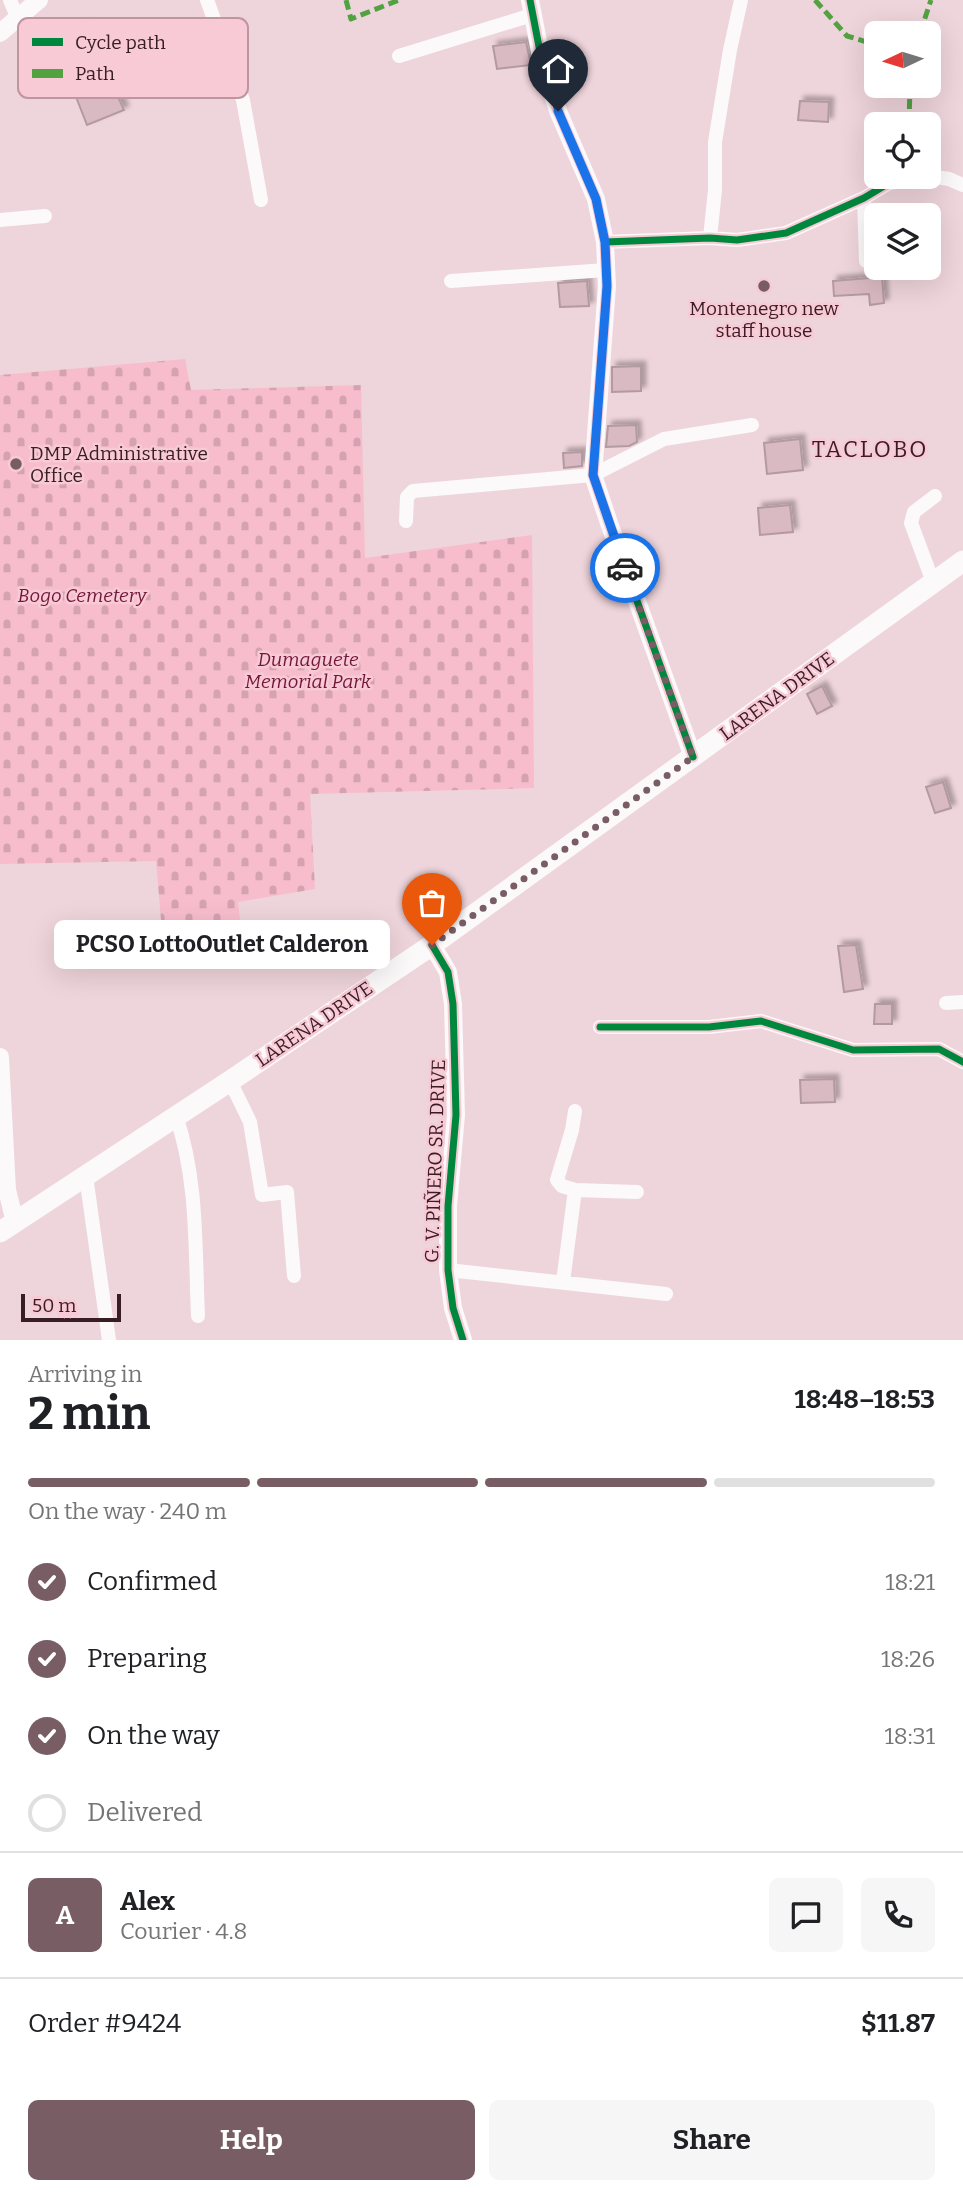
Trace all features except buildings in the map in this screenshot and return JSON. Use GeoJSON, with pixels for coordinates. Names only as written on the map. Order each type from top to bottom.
{"type":"FeatureCollection","features":[{"type":"Feature","properties":{"kind":"main road","name":"LARENA DRIVE"},"geometry":{"type":"LineString","coordinates":[[7,1227],[432,945],[963,561]]}},
{"type":"Feature","properties":{"kind":"street"},"geometry":{"type":"LineString","coordinates":[[0,33],[18,19],[10,0]]}},
{"type":"Feature","properties":{"kind":"street"},"geometry":{"type":"LineString","coordinates":[[19,18],[39,0]]}},
{"type":"Feature","properties":{"kind":"street"},"geometry":{"type":"LineString","coordinates":[[207,0],[213,18]]}},
{"type":"Feature","properties":{"kind":"street"},"geometry":{"type":"LineString","coordinates":[[710,238],[715,190],[715,142],[741,0]]}},
{"type":"Feature","properties":{"kind":"street"},"geometry":{"type":"LineString","coordinates":[[399,56],[531,7],[541,57],[558,111],[596,199],[605,242],[607,286],[593,475],[693,757]]}},
{"type":"Feature","properties":{"kind":"street"},"geometry":{"type":"LineString","coordinates":[[242,98],[261,200]]}},
{"type":"Feature","properties":{"kind":"street"},"geometry":{"type":"LineString","coordinates":[[941,178],[963,185]]}},
{"type":"Feature","properties":{"kind":"street"},"geometry":{"type":"LineString","coordinates":[[605,242],[710,238],[737,240],[786,233],[879,189]]}},
{"type":"Feature","properties":{"kind":"street"},"geometry":{"type":"LineString","coordinates":[[864,198],[864,203]]}},
{"type":"Feature","properties":{"kind":"street"},"geometry":{"type":"LineString","coordinates":[[0,220],[45,216]]}},
{"type":"Feature","properties":{"kind":"street"},"geometry":{"type":"LineString","coordinates":[[451,281],[606,270]]}},
{"type":"Feature","properties":{"kind":"street"},"geometry":{"type":"LineString","coordinates":[[406,521],[407,497],[413,491],[593,475],[664,439],[751,425]]}},
{"type":"Feature","properties":{"kind":"street"},"geometry":{"type":"LineString","coordinates":[[933,582],[911,523],[914,512],[935,496]]}},
{"type":"Feature","properties":{"kind":"street","name":"G. V. PIÑERO SR. DRIVE"},"geometry":{"type":"LineString","coordinates":[[432,945],[448,972],[453,1003],[456,1133],[449,1206],[448,1270],[453,1308],[463,1340]]}},
{"type":"Feature","properties":{"kind":"street"},"geometry":{"type":"LineString","coordinates":[[946,1003],[963,1002]]}},
{"type":"Feature","properties":{"kind":"street"},"geometry":{"type":"LineString","coordinates":[[600,1027],[709,1027],[761,1021],[853,1050],[939,1049],[963,1062]]}},
{"type":"Feature","properties":{"kind":"street"},"geometry":{"type":"LineString","coordinates":[[0,1057],[7,1227]]}},
{"type":"Feature","properties":{"kind":"street"},"geometry":{"type":"LineString","coordinates":[[230,1081],[250,1122],[262,1195],[287,1192],[294,1276]]}},
{"type":"Feature","properties":{"kind":"street"},"geometry":{"type":"LineString","coordinates":[[575,1111],[557,1180],[562,1186],[575,1190],[636,1192]]}},
{"type":"Feature","properties":{"kind":"street"},"geometry":{"type":"LineString","coordinates":[[176,1116],[191,1172],[198,1316]]}},
{"type":"Feature","properties":{"kind":"street"},"geometry":{"type":"LineString","coordinates":[[86,1176],[109,1340]]}},
{"type":"Feature","properties":{"kind":"street"},"geometry":{"type":"LineString","coordinates":[[563,1282],[575,1190]]}},
{"type":"Feature","properties":{"kind":"street"},"geometry":{"type":"LineString","coordinates":[[448,1270],[666,1294]]}},
{"type":"Feature","properties":{"kind":"green space","name":"Dumaguete Memorial Park"},"geometry":{"type":"Polygon","coordinates":[[[185,359],[191,390],[361,385],[365,558],[532,535],[534,788],[310,794],[315,889],[238,902],[244,954],[164,955],[156,861],[0,864],[0,375],[185,359]]]}},
{"type":"Feature","properties":{"kind":"marked path"},"geometry":{"type":"LineString","coordinates":[[346,0],[351,19],[399,0]]}},
{"type":"Feature","properties":{"kind":"marked path"},"geometry":{"type":"LineString","coordinates":[[815,0],[847,36],[864,41]]}},
{"type":"Feature","properties":{"kind":"marked path"},"geometry":{"type":"LineString","coordinates":[[924,21],[931,0]]}},
{"type":"Feature","properties":{"kind":"marked path"},"geometry":{"type":"LineString","coordinates":[[909,112],[910,98]]}},
{"type":"Feature","properties":{"kind":"cycle path"},"geometry":{"type":"LineString","coordinates":[[530,0],[541,57],[558,111],[596,199],[605,242],[607,286],[593,475],[693,757]]}},
{"type":"Feature","properties":{"kind":"cycle path"},"geometry":{"type":"LineString","coordinates":[[605,242],[710,238],[737,240],[786,233],[879,189]]}},
{"type":"Feature","properties":{"kind":"cycle path"},"geometry":{"type":"LineString","coordinates":[[432,945],[448,972],[453,1004],[456,1115],[448,1206],[448,1270],[453,1308],[463,1340]]}},
{"type":"Feature","properties":{"kind":"cycle path"},"geometry":{"type":"LineString","coordinates":[[600,1027],[709,1027],[761,1021],[853,1050],[939,1049],[963,1062]]}},
{"type":"Feature","properties":{"kind":"way so far"},"geometry":{"type":"LineString","coordinates":[[432,945],[693,757],[625,568]]}},
{"type":"Feature","properties":{"kind":"place","name":"Montenegro new staff house"},"geometry":{"type":"Point","coordinates":[764,286]}},
{"type":"Feature","properties":{"kind":"place","name":"DMP Administrative Office"},"geometry":{"type":"Point","coordinates":[16,464]}},
{"type":"Feature","properties":{"kind":"place","name":"PCSO LottoOutlet Calderon"},"geometry":{"type":"Point","coordinates":[432,945]}},
{"type":"Feature","properties":{"kind":"district","name":"TACLOBO"},"geometry":{"type":"Point","coordinates":[870,449]}},
{"type":"Feature","properties":{"kind":"route"},"geometry":{"type":"LineString","coordinates":[[558,111],[596,199],[605,242],[607,286],[593,475],[625,568]]}},
{"type":"Feature","properties":{"kind":"park label","name":"Bogo Cemetery"},"geometry":{"type":"Point","coordinates":[82,595]}}]}
